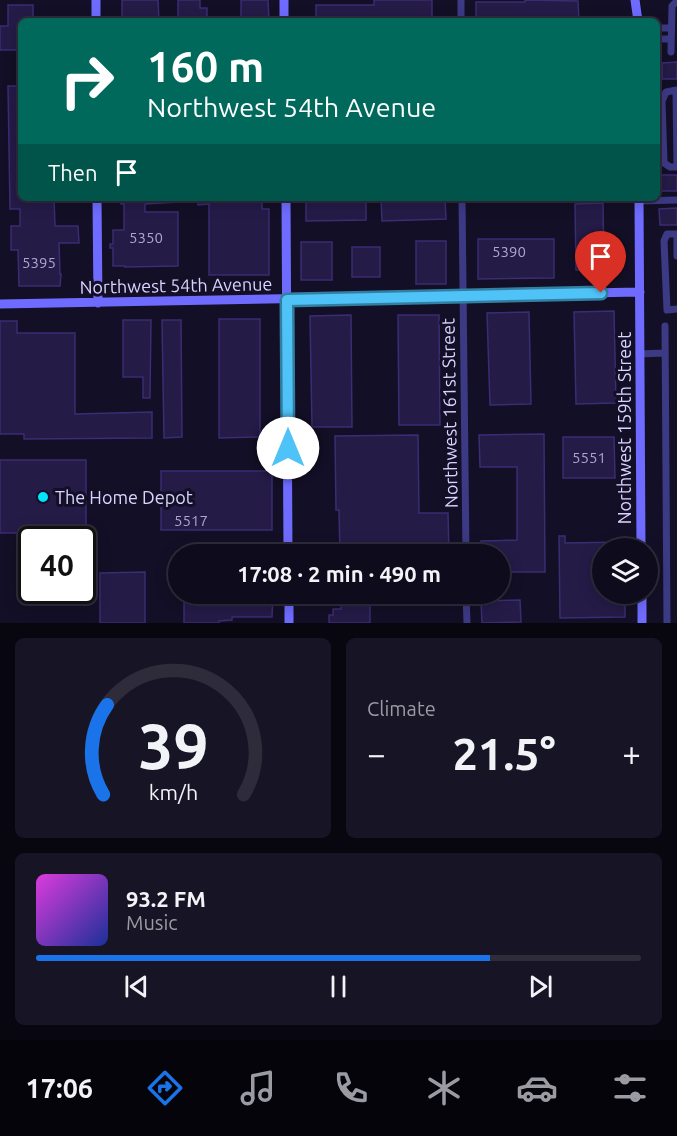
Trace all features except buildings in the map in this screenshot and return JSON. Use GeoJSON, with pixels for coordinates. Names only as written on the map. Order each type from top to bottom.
{"type":"FeatureCollection","features":[{"type":"Feature","properties":{"kind":"street"},"geometry":{"type":"LineString","coordinates":[[96,0],[96,18]]}},
{"type":"Feature","properties":{"kind":"street"},"geometry":{"type":"LineString","coordinates":[[284,0],[284,18]]}},
{"type":"Feature","properties":{"kind":"street"},"geometry":{"type":"LineString","coordinates":[[461,0],[461,18]]}},
{"type":"Feature","properties":{"kind":"street"},"geometry":{"type":"LineString","coordinates":[[635,0],[638,18]]}},
{"type":"Feature","properties":{"kind":"street"},"geometry":{"type":"LineString","coordinates":[[671,52],[672,6],[677,1]]}},
{"type":"Feature","properties":{"kind":"street"},"geometry":{"type":"LineString","coordinates":[[671,17],[677,11]]}},
{"type":"Feature","properties":{"kind":"street"},"geometry":{"type":"LineString","coordinates":[[660,28],[671,28]]}},
{"type":"Feature","properties":{"kind":"street"},"geometry":{"type":"LineString","coordinates":[[660,39],[671,39]]}},
{"type":"Feature","properties":{"kind":"street"},"geometry":{"type":"LineString","coordinates":[[676,90],[677,167],[670,167],[664,163],[662,101],[666,92],[676,90]]}},
{"type":"Feature","properties":{"kind":"street"},"geometry":{"type":"LineString","coordinates":[[660,200],[677,200]]}},
{"type":"Feature","properties":{"kind":"street"},"geometry":{"type":"LineString","coordinates":[[97,201],[98,303]]}},
{"type":"Feature","properties":{"kind":"street"},"geometry":{"type":"LineString","coordinates":[[286,201],[288,544]]}},
{"type":"Feature","properties":{"kind":"street","name":"Northwest 161st Street"},"geometry":{"type":"LineString","coordinates":[[462,201],[466,544]]}},
{"type":"Feature","properties":{"kind":"street","name":"Northwest 159th Street"},"geometry":{"type":"LineString","coordinates":[[639,201],[641,538]]}},
{"type":"Feature","properties":{"kind":"street"},"geometry":{"type":"LineString","coordinates":[[677,256],[677,234],[667,234],[664,241],[667,310],[677,309]]}},
{"type":"Feature","properties":{"kind":"street","name":"Northwest 54th Avenue"},"geometry":{"type":"LineString","coordinates":[[0,304],[640,292]]}},
{"type":"Feature","properties":{"kind":"street"},"geometry":{"type":"LineString","coordinates":[[665,326],[667,623]]}},
{"type":"Feature","properties":{"kind":"street"},"geometry":{"type":"LineString","coordinates":[[639,354],[664,353]]}},
{"type":"Feature","properties":{"kind":"street"},"geometry":{"type":"LineString","coordinates":[[289,604],[289,623]]}},
{"type":"Feature","properties":{"kind":"street"},"geometry":{"type":"LineString","coordinates":[[466,604],[467,623]]}},
{"type":"Feature","properties":{"kind":"street"},"geometry":{"type":"LineString","coordinates":[[642,604],[642,623]]}},
{"type":"Feature","properties":{"kind":"place","name":"The Home Depot"},"geometry":{"type":"Point","coordinates":[43,497]}},
{"type":"Feature","properties":{"kind":"route"},"geometry":{"type":"LineString","coordinates":[[288,448],[287,300],[601,293]]}}]}
